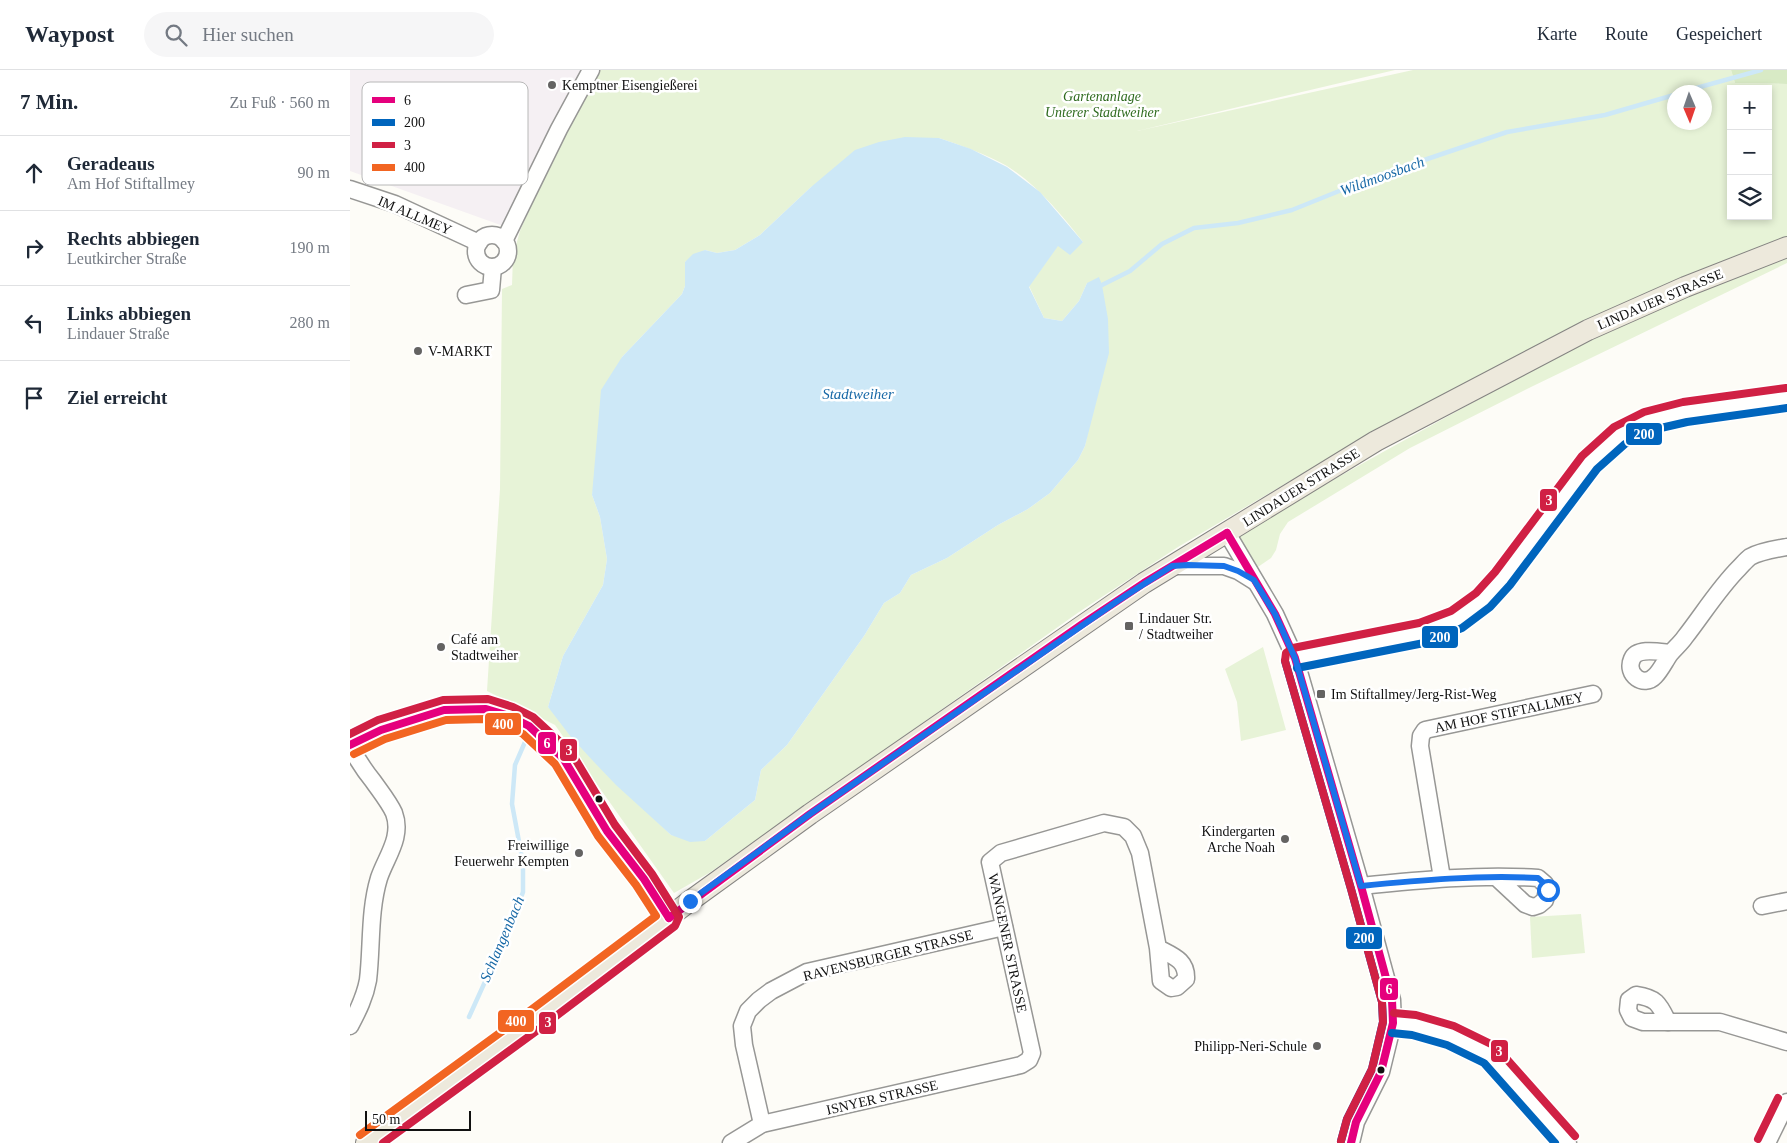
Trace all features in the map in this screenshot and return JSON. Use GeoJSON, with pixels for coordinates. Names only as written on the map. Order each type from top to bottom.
{"type":"FeatureCollection","features":[{"type":"Feature","properties":{"kind":"main road","name":"LINDAUER STRASSE"},"geometry":{"type":"LineString","coordinates":[[366,1143],[810,814],[1144,583],[1376,441],[1588,330],[1685,287],[1787,247]]}},
{"type":"Feature","properties":{"kind":"street"},"geometry":{"type":"LineString","coordinates":[[504,241],[591,70]]}},
{"type":"Feature","properties":{"kind":"street","name":"IM ALLMEY"},"geometry":{"type":"LineString","coordinates":[[350,188],[395,204],[479,243]]}},
{"type":"Feature","properties":{"kind":"street"},"geometry":{"type":"LineString","coordinates":[[491,236],[504,241],[508,250],[502,263],[494,267],[480,262],[476,252],[479,243],[486,237],[491,236]]}},
{"type":"Feature","properties":{"kind":"street"},"geometry":{"type":"LineString","coordinates":[[466,295],[491,290],[494,267]]}},
{"type":"Feature","properties":{"kind":"street"},"geometry":{"type":"LineString","coordinates":[[1295,658],[1422,633],[1456,620],[1483,600],[1503,578],[1590,462],[1619,436],[1648,421],[1685,412],[1787,398]]}},
{"type":"Feature","properties":{"kind":"street"},"geometry":{"type":"LineString","coordinates":[[1227,533],[1275,614],[1295,658],[1389,984],[1393,1023],[1381,1072],[1356,1122],[1351,1143]]}},
{"type":"Feature","properties":{"kind":"street"},"geometry":{"type":"LineString","coordinates":[[1671,653],[1730,577],[1750,558],[1772,549],[1787,547]]}},
{"type":"Feature","properties":{"kind":"street"},"geometry":{"type":"LineString","coordinates":[[1172,566],[1224,566],[1254,580]]}},
{"type":"Feature","properties":{"kind":"street","name":"AM HOF STIFTALLMEY"},"geometry":{"type":"LineString","coordinates":[[1442,878],[1420,746],[1421,736],[1426,730],[1593,694]]}},
{"type":"Feature","properties":{"kind":"street"},"geometry":{"type":"LineString","coordinates":[[350,1026],[363,1001],[368,981],[372,918],[379,878],[394,843],[397,828],[394,813],[361,766],[350,746],[382,730],[444,710],[486,710],[509,716],[529,726],[564,758],[607,831],[644,880],[669,918]]}},
{"type":"Feature","properties":{"kind":"street","name":"WANGENER STRASSE"},"geometry":{"type":"LineString","coordinates":[[1032,1053],[990,862],[1001,853],[1104,823],[1124,827],[1137,844],[1158,948]]}},
{"type":"Feature","properties":{"kind":"street"},"geometry":{"type":"LineString","coordinates":[[1361,886],[1442,878],[1496,877]]}},
{"type":"Feature","properties":{"kind":"street"},"geometry":{"type":"LineString","coordinates":[[1762,906],[1787,901]]}},
{"type":"Feature","properties":{"kind":"street","name":"RAVENSBURGER STRASSE"},"geometry":{"type":"LineString","coordinates":[[762,1124],[744,1045],[742,1026],[748,1011],[759,1000],[771,991],[807,972],[1004,927]]}},
{"type":"Feature","properties":{"kind":"street"},"geometry":{"type":"LineString","coordinates":[[1668,1022],[1720,1022],[1787,1042]]}},
{"type":"Feature","properties":{"kind":"street"},"geometry":{"type":"LineString","coordinates":[[1393,1023],[1414,1025],[1451,1036],[1490,1055],[1568,1143]]}},
{"type":"Feature","properties":{"kind":"street","name":"ISNYER STRASSE"},"geometry":{"type":"LineString","coordinates":[[731,1143],[762,1124],[1021,1065],[1029,1060],[1032,1053]]}},
{"type":"Feature","properties":{"kind":"street"},"geometry":{"type":"LineString","coordinates":[[1767,1143],[1787,1102]]}},
{"type":"Feature","properties":{"kind":"shaded area"},"geometry":{"type":"Polygon","coordinates":[[[350,70],[587,70],[528,184],[528,82],[362,82],[362,175],[350,171],[350,70]]]}},
{"type":"Feature","properties":{"kind":"shaded area"},"geometry":{"type":"Polygon","coordinates":[[[389,185],[528,185],[506,227],[389,185]]]}},
{"type":"Feature","properties":{"kind":"green space","name":"Gartenanlage Unterer Stadtweiher"},"geometry":{"type":"Polygon","coordinates":[[[598,70],[1395,70],[1137,131],[1413,70],[1731,70],[1735,83],[1787,84],[1787,240],[1371,433],[1178,547],[1079,612],[709,873],[674,893],[555,725],[487,691],[500,489],[502,289],[512,285],[513,256],[520,231],[545,173],[598,70]],[[939,138],[811,187],[760,235],[735,250],[717,253],[705,250],[685,262],[685,286],[682,294],[622,357],[592,495],[600,517],[607,559],[603,585],[563,656],[548,707],[671,835],[705,841],[755,800],[761,770],[787,745],[864,636],[884,603],[900,593],[911,575],[947,558],[998,525],[1028,509],[1050,493],[1078,460],[1085,446],[1093,408],[1087,283],[1079,301],[1062,321],[1044,318],[1029,286],[1058,245],[1083,242],[1038,191],[1007,166],[974,150],[939,138]]]}},
{"type":"Feature","properties":{"kind":"green space"},"geometry":{"type":"Polygon","coordinates":[[[1731,70],[1787,70],[1787,84],[1735,83],[1731,70]]]}},
{"type":"Feature","properties":{"kind":"green space"},"geometry":{"type":"Polygon","coordinates":[[[1787,254],[1787,263],[1410,448],[1288,522],[1280,534],[1276,550],[1271,558],[1255,569],[1238,537],[1292,503],[1592,337],[1787,254]]]}},
{"type":"Feature","properties":{"kind":"green space"},"geometry":{"type":"Polygon","coordinates":[[[1263,647],[1286,730],[1241,741],[1237,702],[1225,669],[1263,647]]]}},
{"type":"Feature","properties":{"kind":"green space"},"geometry":{"type":"Polygon","coordinates":[[[1581,914],[1585,953],[1532,958],[1530,917],[1581,914]]]}},
{"type":"Feature","properties":{"kind":"water","name":"Stadtweiher"},"geometry":{"type":"Polygon","coordinates":[[[905,137],[939,138],[971,149],[1007,167],[1040,192],[1083,242],[1070,255],[1058,246],[1029,287],[1044,318],[1062,321],[1079,301],[1087,283],[1099,277],[1102,285],[1108,319],[1109,353],[1085,446],[1078,460],[1050,493],[1028,509],[998,525],[947,558],[911,575],[900,593],[884,603],[864,636],[787,745],[761,770],[755,800],[705,841],[690,842],[671,835],[616,785],[571,737],[548,707],[563,656],[603,585],[607,559],[600,517],[592,495],[601,390],[622,357],[682,294],[685,286],[685,262],[693,254],[705,250],[717,253],[735,250],[760,235],[811,187],[855,150],[879,142],[905,137]]]}},
{"type":"Feature","properties":{"kind":"waterway","name":"Wildmoosbach"},"geometry":{"type":"LineString","coordinates":[[1707,85],[1761,70]]}},
{"type":"Feature","properties":{"kind":"waterway","name":"Wildmoosbach"},"geometry":{"type":"LineString","coordinates":[[1102,285],[1130,271],[1162,244],[1194,228],[1238,223],[1292,210],[1374,177],[1507,132],[1605,115],[1667,97]]}},
{"type":"Feature","properties":{"kind":"waterway","name":"Schlangenbach"},"geometry":{"type":"LineString","coordinates":[[469,1017],[513,920],[523,892],[523,863],[512,804],[515,765],[525,742]]}},
{"type":"Feature","properties":{"kind":"transit line","name":"3"},"geometry":{"type":"LineString","coordinates":[[1341,1141],[1347,1119],[1372,1069],[1383,1022],[1382,1002],[1285,661],[1286,653],[1293,648],[1419,623],[1451,611],[1476,593],[1495,572],[1582,456],[1614,427],[1644,412],[1683,402],[1786,388]]}},
{"type":"Feature","properties":{"kind":"transit line","name":"200"},"geometry":{"type":"LineString","coordinates":[[1297,668],[1424,643],[1462,628],[1490,607],[1510,585],[1597,469],[1625,444],[1652,430],[1687,422],[1787,408]]}},
{"type":"Feature","properties":{"kind":"transit line","name":"6"},"geometry":{"type":"LineString","coordinates":[[1227,533],[1275,614],[1295,658],[1392,1000],[1393,1023],[1381,1072],[1356,1122],[1351,1143]]}},
{"type":"Feature","properties":{"kind":"transit line","name":"6"},"geometry":{"type":"LineString","coordinates":[[669,918],[810,814],[1081,625],[1144,583],[1227,533]]}},
{"type":"Feature","properties":{"kind":"transit line","name":"200"},"geometry":{"type":"LineString","coordinates":[[1285,661],[1382,1002],[1383,1022],[1372,1069],[1347,1119],[1341,1141]]}},
{"type":"Feature","properties":{"kind":"transit line","name":"3"},"geometry":{"type":"LineString","coordinates":[[350,734],[378,720],[443,700],[488,699],[513,707],[533,717],[571,752],[615,825],[652,874],[679,917],[675,926],[535,1032],[383,1143]]}},
{"type":"Feature","properties":{"kind":"transit line","name":"6"},"geometry":{"type":"LineString","coordinates":[[350,745],[381,730],[444,710],[486,709],[509,716],[529,726],[563,758],[607,831],[644,879],[669,918]]}},
{"type":"Feature","properties":{"kind":"transit line","name":"400"},"geometry":{"type":"LineString","coordinates":[[354,754],[385,739],[446,720],[485,719],[505,725],[523,734],[555,764],[598,836],[636,885],[656,916],[360,1135]]}},
{"type":"Feature","properties":{"kind":"transit line","name":"3"},"geometry":{"type":"LineString","coordinates":[[1394,1013],[1416,1015],[1454,1026],[1495,1046],[1575,1136]]}},
{"type":"Feature","properties":{"kind":"transit line","name":"200"},"geometry":{"type":"LineString","coordinates":[[1392,1033],[1412,1035],[1447,1045],[1484,1063],[1555,1143]]}},
{"type":"Feature","properties":{"kind":"transit line","name":"3"},"geometry":{"type":"LineString","coordinates":[[1758,1139],[1778,1098]]}},
{"type":"Feature","properties":{"kind":"place","name":"Kemptner Eisengießerei"},"geometry":{"type":"Point","coordinates":[552,85]}},
{"type":"Feature","properties":{"kind":"place","name":"V-MARKT"},"geometry":{"type":"Point","coordinates":[418,351]}},
{"type":"Feature","properties":{"kind":"place","name":"Lindauer Str. / Stadtweiher"},"geometry":{"type":"Point","coordinates":[1129,626]}},
{"type":"Feature","properties":{"kind":"place","name":"Café am Stadtweiher"},"geometry":{"type":"Point","coordinates":[441,647]}},
{"type":"Feature","properties":{"kind":"place","name":"Im Stiftallmey/Jerg-Rist-Weg"},"geometry":{"type":"Point","coordinates":[1321,694]}},
{"type":"Feature","properties":{"kind":"place","name":"Kindergarten Arche Noah"},"geometry":{"type":"Point","coordinates":[1285,839]}},
{"type":"Feature","properties":{"kind":"place","name":"Freiwillige Feuerwehr Kempten"},"geometry":{"type":"Point","coordinates":[579,853]}},
{"type":"Feature","properties":{"kind":"place","name":"Philipp-Neri-Schule"},"geometry":{"type":"Point","coordinates":[1317,1046]}},
{"type":"Feature","properties":{"kind":"route"},"geometry":{"type":"LineString","coordinates":[[690,901],[810,814],[1144,583],[1172,566],[1188,565],[1224,566],[1254,580],[1275,614],[1295,658],[1361,886],[1442,878],[1507,876],[1538,878],[1545,884],[1548,890]]}}]}
